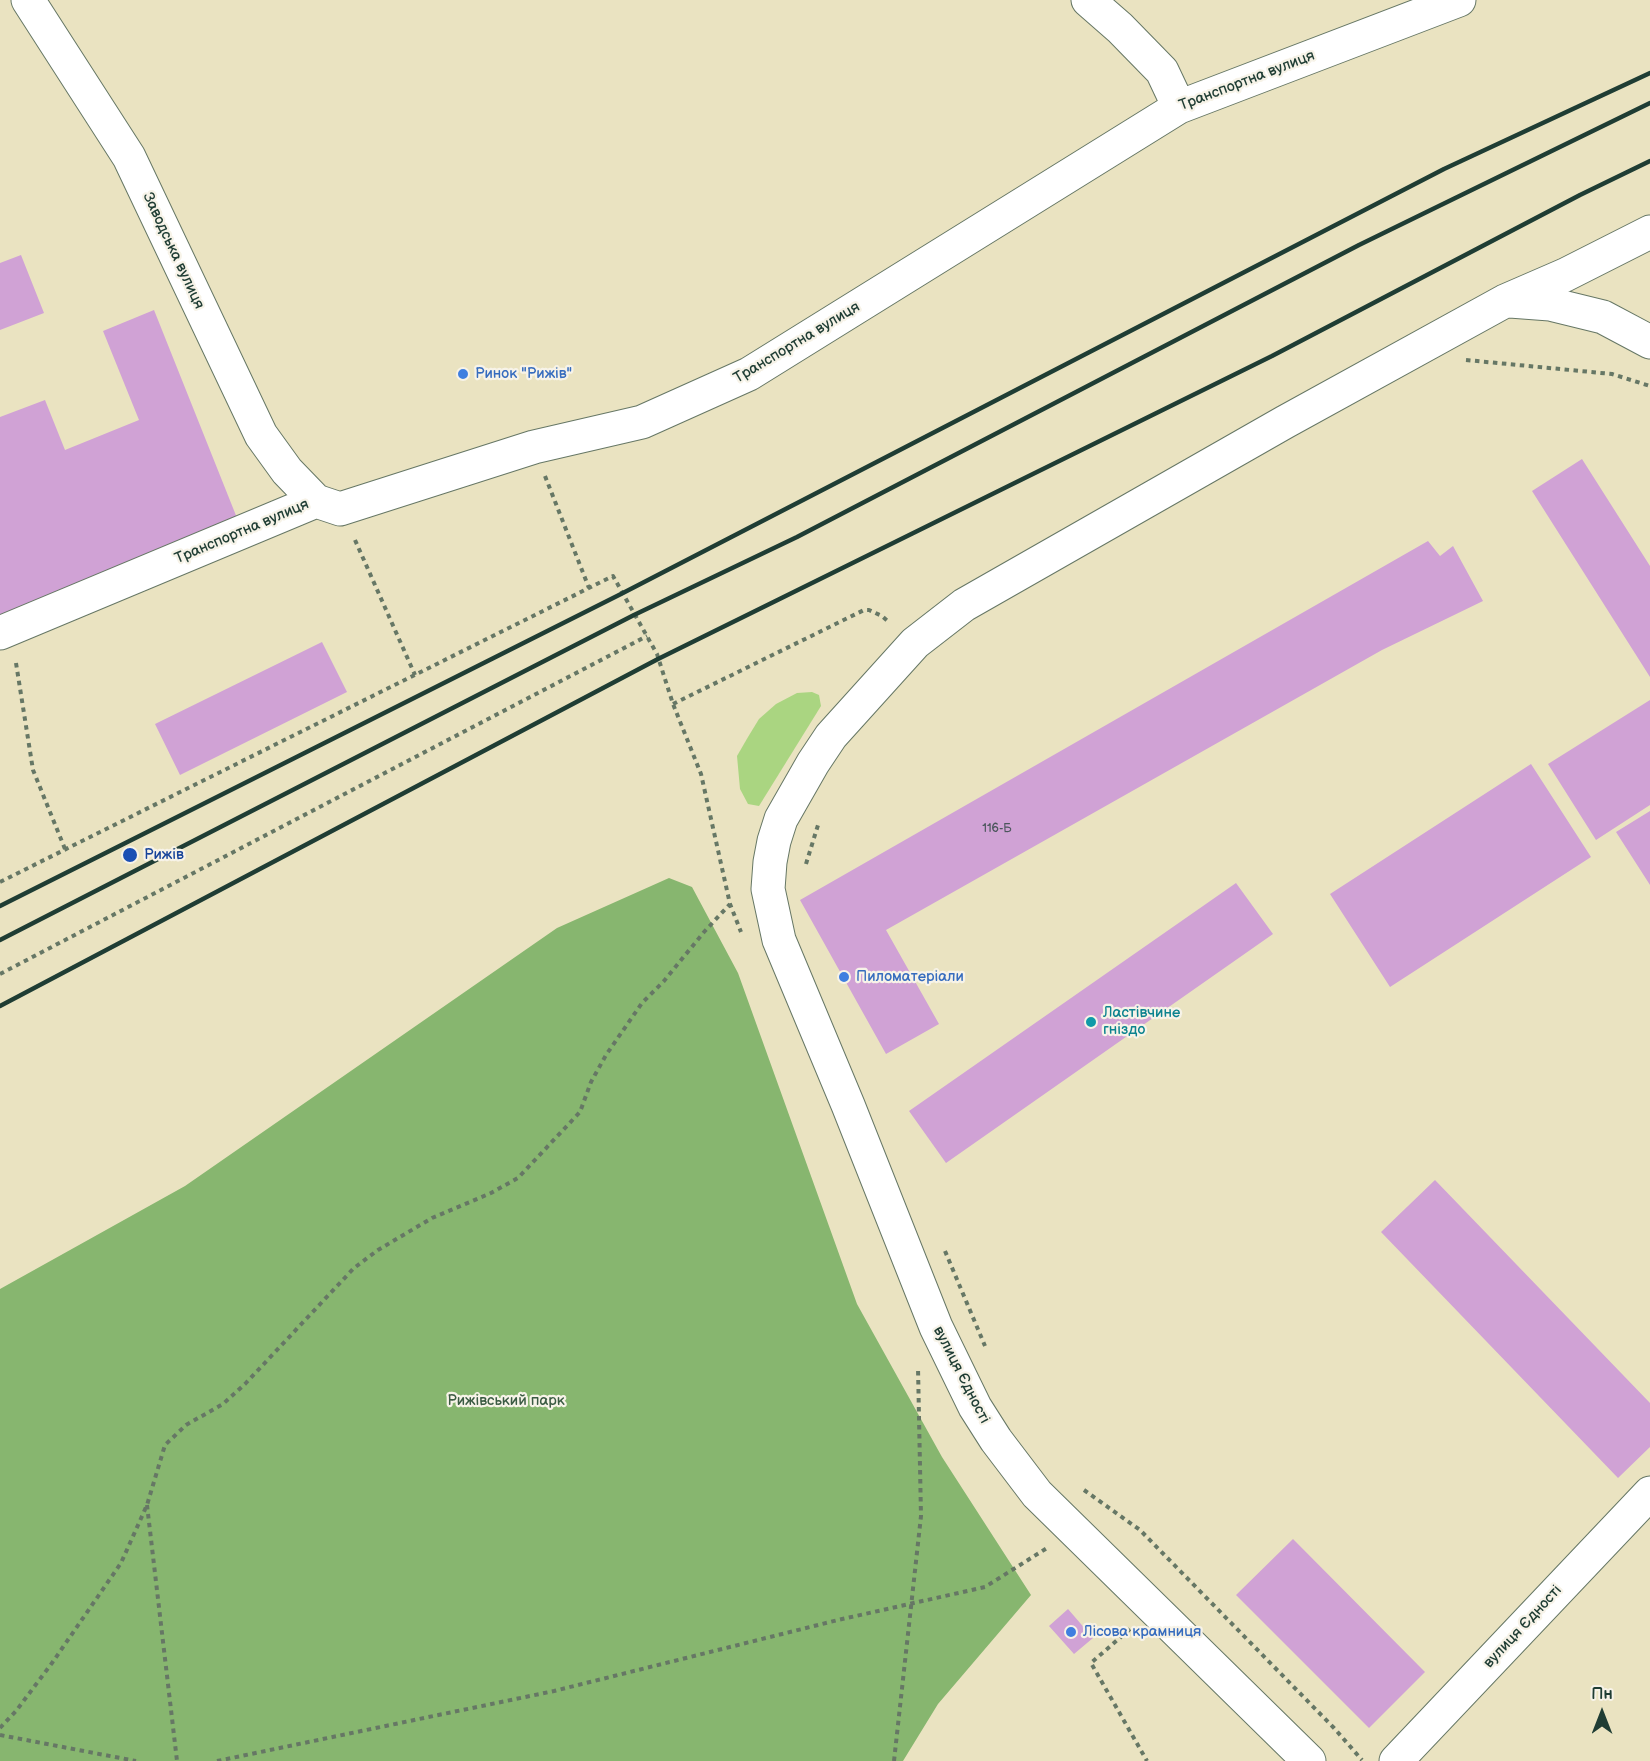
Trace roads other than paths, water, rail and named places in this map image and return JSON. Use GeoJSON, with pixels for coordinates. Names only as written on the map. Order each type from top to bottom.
{"type":"FeatureCollection","features":[{"type":"Feature","properties":{"kind":"street","name":"Заводська вулиця"},"geometry":{"type":"LineString","coordinates":[[28,0],[129,157],[261,435],[287,471],[328,505]]}},
{"type":"Feature","properties":{"kind":"street"},"geometry":{"type":"LineString","coordinates":[[1088,0],[1120,28],[1162,71],[1179,107]]}},
{"type":"Feature","properties":{"kind":"street","name":"Транспортна вулиця"},"geometry":{"type":"LineString","coordinates":[[5,631],[328,505],[534,447],[642,422],[749,374],[1179,107],[1459,0]]}},
{"type":"Feature","properties":{"kind":"street"},"geometry":{"type":"LineString","coordinates":[[1505,301],[1565,275],[1650,232]]}},
{"type":"Feature","properties":{"kind":"street"},"geometry":{"type":"LineString","coordinates":[[1505,301],[1550,304],[1603,317],[1650,342]]}},
{"type":"Feature","properties":{"kind":"street","name":"вулиця Єдності"},"geometry":{"type":"LineString","coordinates":[[1309,1761],[1037,1494],[996,1440],[959,1377],[936,1327],[844,1095],[779,940],[768,889],[770,862],[781,819],[813,763],[845,719],[915,643],[964,605],[1285,422],[1505,301]]}},
{"type":"Feature","properties":{"kind":"street","name":"вулиця Єдності"},"geometry":{"type":"LineString","coordinates":[[1396,1761],[1650,1493]]}},
{"type":"Feature","properties":{"kind":"railway"},"geometry":{"type":"LineString","coordinates":[[0,906],[621,594],[1444,169],[1650,73]]}},
{"type":"Feature","properties":{"kind":"railway"},"geometry":{"type":"LineString","coordinates":[[0,940],[634,615],[797,537],[1359,245],[1650,103]]}},
{"type":"Feature","properties":{"kind":"railway"},"geometry":{"type":"LineString","coordinates":[[0,1006],[658,659],[1272,356],[1580,195],[1650,161]]}},
{"type":"Feature","properties":{"kind":"place","name":"Ринок \"Рижів\""},"geometry":{"type":"Point","coordinates":[463,374]}},
{"type":"Feature","properties":{"kind":"place","name":"Рижів"},"geometry":{"type":"Point","coordinates":[130,855]}},
{"type":"Feature","properties":{"kind":"place","name":"Пиломатеріали"},"geometry":{"type":"Point","coordinates":[844,977]}},
{"type":"Feature","properties":{"kind":"place","name":"Ластівчине гніздо"},"geometry":{"type":"Point","coordinates":[1091,1022]}},
{"type":"Feature","properties":{"kind":"place","name":"Лісова крамниця"},"geometry":{"type":"Point","coordinates":[1071,1632]}},
{"type":"Feature","properties":{"kind":"park label","name":"Рижівський парк"},"geometry":{"type":"Point","coordinates":[506,1401]}}]}
